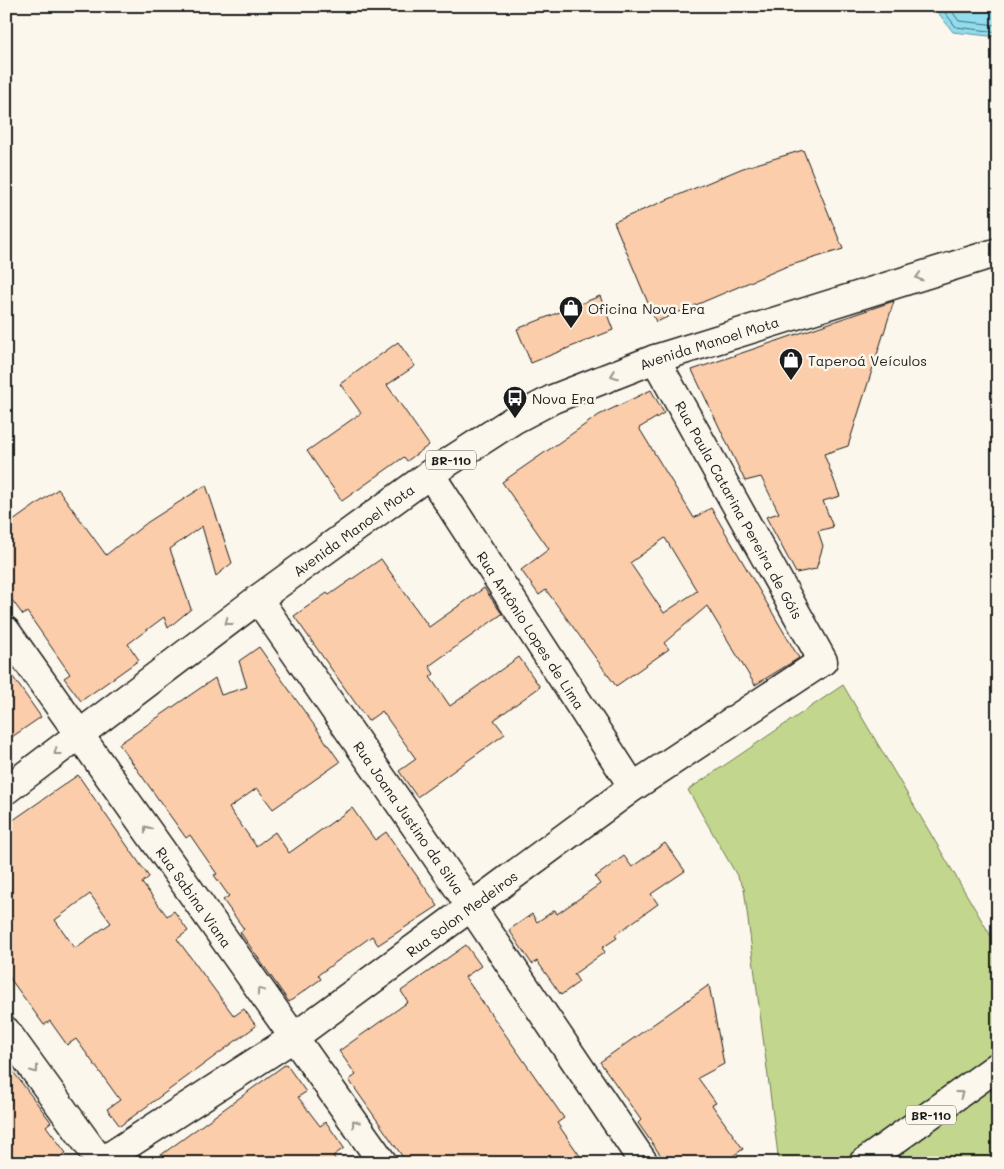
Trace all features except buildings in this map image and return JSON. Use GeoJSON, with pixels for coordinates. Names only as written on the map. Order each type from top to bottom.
{"type":"FeatureCollection","features":[{"type":"Feature","properties":{"kind":"street","name":"Avenida Manoel Mota"},"geometry":{"type":"LineString","coordinates":[[6,790],[258,599],[430,474],[515,419],[553,399],[655,359],[998,252]]}},
{"type":"Feature","properties":{"kind":"street","name":"Rua Paula Catarina Pereira de Góis"},"geometry":{"type":"LineString","coordinates":[[655,359],[822,661]]}},
{"type":"Feature","properties":{"kind":"street","name":"Rua Antônio Lopes de Lima"},"geometry":{"type":"LineString","coordinates":[[430,474],[633,787]]}},
{"type":"Feature","properties":{"kind":"street","name":"Rua Joana Justino da Silva"},"geometry":{"type":"LineString","coordinates":[[258,599],[472,908],[644,1163]]}},
{"type":"Feature","properties":{"kind":"street","name":"Rua Sabina Viana"},"geometry":{"type":"LineString","coordinates":[[6,631],[383,1163]]}},
{"type":"Feature","properties":{"kind":"street","name":"Rua Solon Medeiros"},"geometry":{"type":"LineString","coordinates":[[100,1162],[293,1038],[472,908],[633,787],[822,661]]}},
{"type":"Feature","properties":{"kind":"street"},"geometry":{"type":"LineString","coordinates":[[6,1031],[100,1162]]}},
{"type":"Feature","properties":{"kind":"street","name":"BR-110"},"geometry":{"type":"LineString","coordinates":[[863,1163],[998,1066]]}},
{"type":"Feature","properties":{"kind":"green space"},"geometry":{"type":"Polygon","coordinates":[[[843,685],[998,948],[998,1163],[779,1163],[744,888],[688,790],[843,685]]]}},
{"type":"Feature","properties":{"kind":"water"},"geometry":{"type":"Polygon","coordinates":[[[933,6],[998,6],[998,37],[953,32],[933,6]]]}},
{"type":"Feature","properties":{"kind":"place","name":"Oficina Nova Era"},"geometry":{"type":"Point","coordinates":[571,329]}},
{"type":"Feature","properties":{"kind":"place","name":"Taperoá Veículos"},"geometry":{"type":"Point","coordinates":[791,381]}},
{"type":"Feature","properties":{"kind":"place","name":"Nova Era"},"geometry":{"type":"Point","coordinates":[515,419]}}]}
